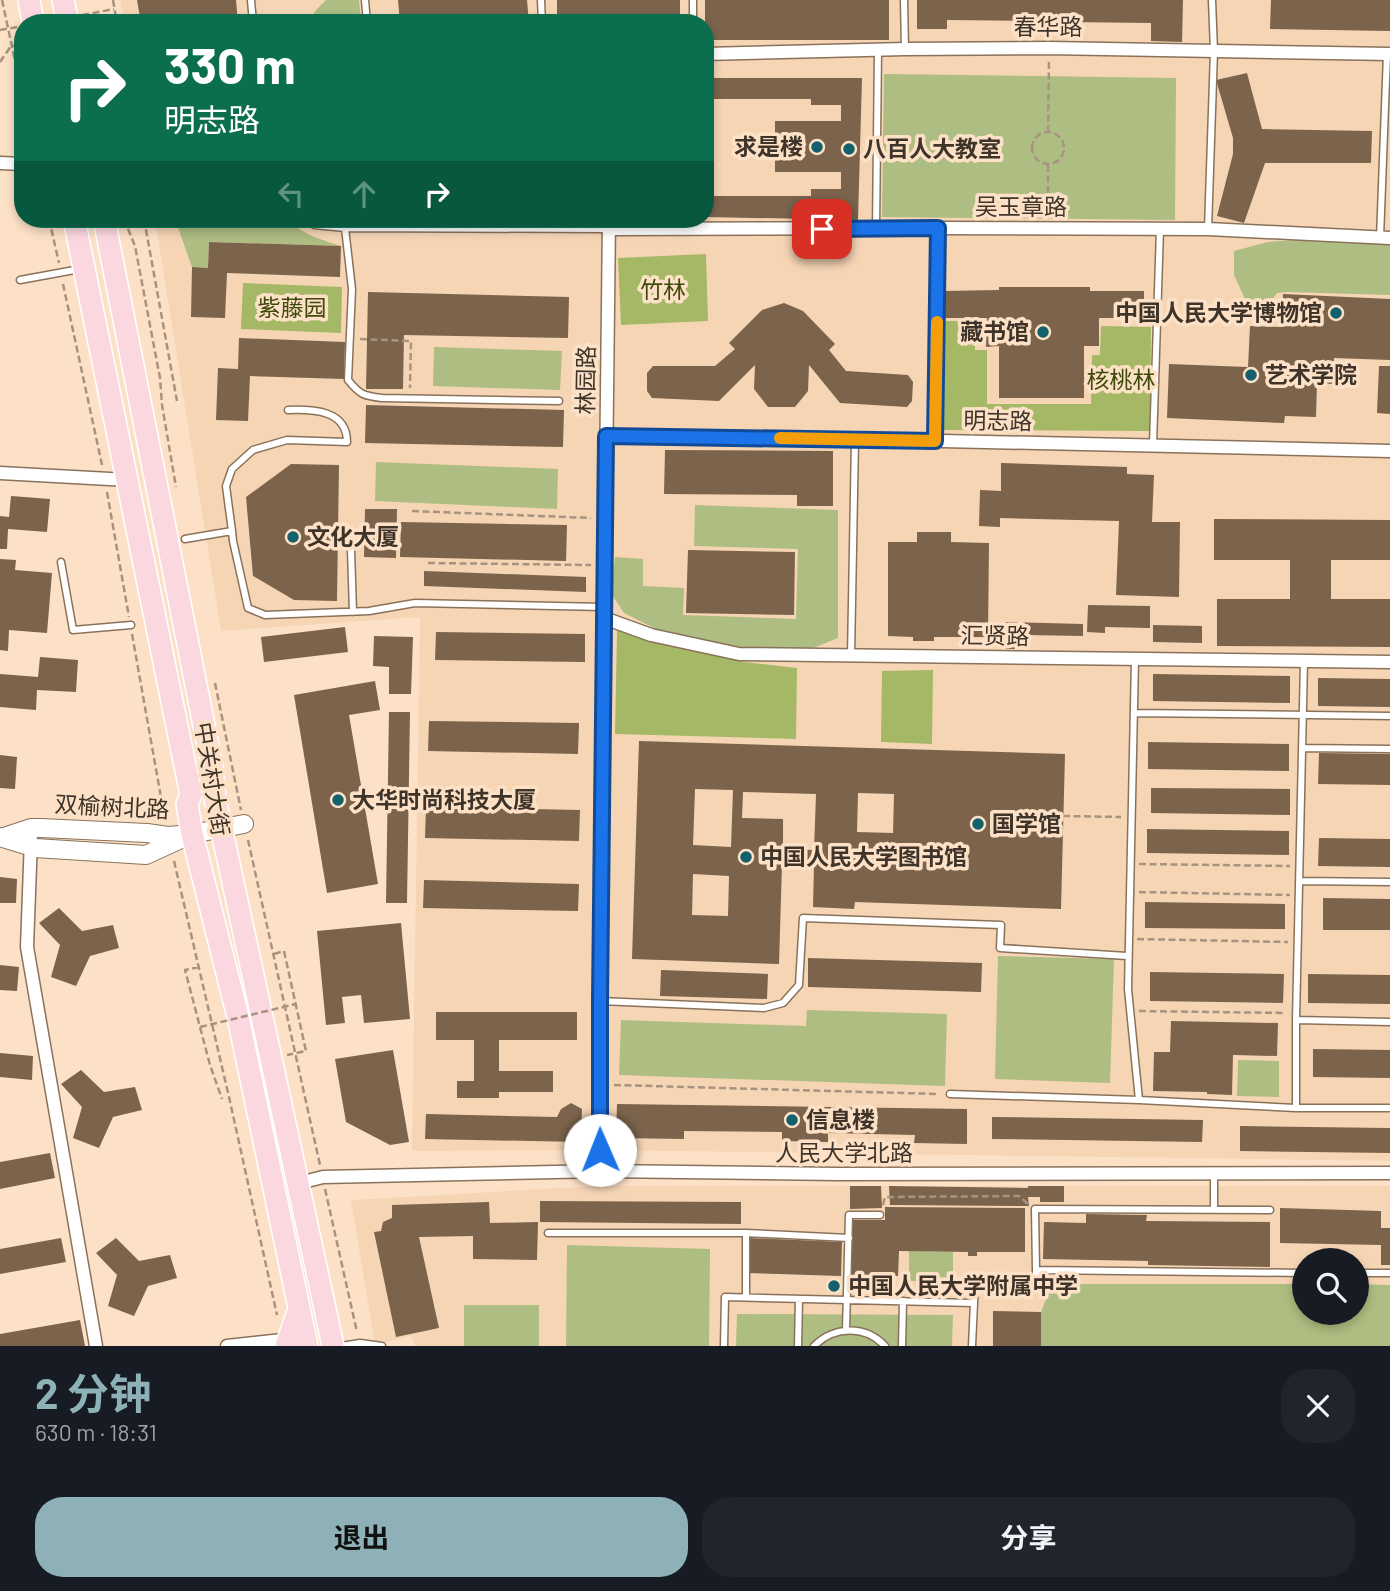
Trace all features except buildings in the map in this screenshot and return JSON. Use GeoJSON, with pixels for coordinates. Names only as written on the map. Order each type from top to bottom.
{"type":"FeatureCollection","features":[{"type":"Feature","properties":{"kind":"main road","name":"中关村大街"},"geometry":{"type":"LineString","coordinates":[[76,228],[191,795],[187,804],[192,834],[238,1017],[307,1346]]}},
{"type":"Feature","properties":{"kind":"main road","name":"中关村大街"},"geometry":{"type":"LineString","coordinates":[[106,228],[212,766],[221,829],[333,1346]]}},
{"type":"Feature","properties":{"kind":"main road"},"geometry":{"type":"LineString","coordinates":[[284,1343],[299,1307]]}},
{"type":"Feature","properties":{"kind":"street","name":"春华路"},"geometry":{"type":"LineString","coordinates":[[714,54],[1049,48],[1388,53]]}},
{"type":"Feature","properties":{"kind":"street","name":"吴玉章路"},"geometry":{"type":"LineString","coordinates":[[714,226],[1209,229],[1385,238]]}},
{"type":"Feature","properties":{"kind":"street","name":"林园路"},"geometry":{"type":"LineString","coordinates":[[601,1171],[599,1084],[609,228]]}},
{"type":"Feature","properties":{"kind":"street","name":"明志路"},"geometry":{"type":"LineString","coordinates":[[606,436],[1390,451]]}},
{"type":"Feature","properties":{"kind":"street"},"geometry":{"type":"LineString","coordinates":[[0,473],[128,480]]}},
{"type":"Feature","properties":{"kind":"street","name":"汇贤路"},"geometry":{"type":"LineString","coordinates":[[604,613],[651,635],[739,654],[1390,662]]}},
{"type":"Feature","properties":{"kind":"street","name":"双榆树北路"},"geometry":{"type":"LineString","coordinates":[[2,837],[30,847],[146,855],[169,840],[244,824]]}},
{"type":"Feature","properties":{"kind":"street","name":"双榆树北路"},"geometry":{"type":"LineString","coordinates":[[2,837],[31,828],[41,828],[147,833],[169,840]]}},
{"type":"Feature","properties":{"kind":"street"},"geometry":{"type":"LineString","coordinates":[[31,828],[26,947],[96,1346]]}},
{"type":"Feature","properties":{"kind":"street","name":"人民大学北路"},"geometry":{"type":"LineString","coordinates":[[299,1183],[323,1177],[601,1171],[837,1174],[1390,1174]]}},
{"type":"Feature","properties":{"kind":"street"},"geometry":{"type":"LineString","coordinates":[[227,1346],[284,1343]]}},
{"type":"Feature","properties":{"kind":"lane"},"geometry":{"type":"LineString","coordinates":[[904,0],[905,49]]}},
{"type":"Feature","properties":{"kind":"lane"},"geometry":{"type":"LineString","coordinates":[[1209,229],[1214,51],[1212,0]]}},
{"type":"Feature","properties":{"kind":"lane"},"geometry":{"type":"LineString","coordinates":[[876,229],[878,50]]}},
{"type":"Feature","properties":{"kind":"lane"},"geometry":{"type":"LineString","coordinates":[[1385,238],[1388,53]]}},
{"type":"Feature","properties":{"kind":"lane"},"geometry":{"type":"LineString","coordinates":[[345,228],[352,289],[348,380],[356,390],[364,396],[559,401]]}},
{"type":"Feature","properties":{"kind":"lane"},"geometry":{"type":"LineString","coordinates":[[935,441],[938,228]]}},
{"type":"Feature","properties":{"kind":"lane"},"geometry":{"type":"LineString","coordinates":[[1153,445],[1160,229]]}},
{"type":"Feature","properties":{"kind":"lane"},"geometry":{"type":"LineString","coordinates":[[20,280],[84,268]]}},
{"type":"Feature","properties":{"kind":"lane"},"geometry":{"type":"LineString","coordinates":[[288,410],[309,409],[333,416],[342,422],[348,442],[287,440],[253,450],[232,469],[226,486],[233,541],[248,608],[265,615],[369,611],[415,603],[604,613]]}},
{"type":"Feature","properties":{"kind":"lane"},"geometry":{"type":"LineString","coordinates":[[851,656],[855,439]]}},
{"type":"Feature","properties":{"kind":"lane"},"geometry":{"type":"LineString","coordinates":[[186,539],[232,531]]}},
{"type":"Feature","properties":{"kind":"lane"},"geometry":{"type":"LineString","coordinates":[[352,550],[353,612]]}},
{"type":"Feature","properties":{"kind":"lane"},"geometry":{"type":"LineString","coordinates":[[61,562],[73,630],[131,625]]}},
{"type":"Feature","properties":{"kind":"lane"},"geometry":{"type":"LineString","coordinates":[[1135,659],[1128,956],[1129,1011],[1139,1100]]}},
{"type":"Feature","properties":{"kind":"lane"},"geometry":{"type":"LineString","coordinates":[[1296,1108],[1304,661]]}},
{"type":"Feature","properties":{"kind":"lane"},"geometry":{"type":"LineString","coordinates":[[1134,713],[1390,716]]}},
{"type":"Feature","properties":{"kind":"lane"},"geometry":{"type":"LineString","coordinates":[[1303,748],[1390,749]]}},
{"type":"Feature","properties":{"kind":"lane"},"geometry":{"type":"LineString","coordinates":[[1300,881],[1390,882]]}},
{"type":"Feature","properties":{"kind":"lane"},"geometry":{"type":"LineString","coordinates":[[600,1001],[764,1008],[783,1003],[799,985],[803,918],[1001,925],[1000,948],[1128,956]]}},
{"type":"Feature","properties":{"kind":"lane"},"geometry":{"type":"LineString","coordinates":[[1296,1017],[1390,1023]]}},
{"type":"Feature","properties":{"kind":"lane"},"geometry":{"type":"LineString","coordinates":[[950,1094],[1296,1108],[1390,1108]]}},
{"type":"Feature","properties":{"kind":"lane"},"geometry":{"type":"LineString","coordinates":[[1214,1174],[1214,1209]]}},
{"type":"Feature","properties":{"kind":"lane"},"geometry":{"type":"LineString","coordinates":[[972,1346],[975,1281],[1036,1283],[1035,1209],[1270,1209]]}},
{"type":"Feature","properties":{"kind":"lane"},"geometry":{"type":"LineString","coordinates":[[846,1330],[849,1215],[880,1215]]}},
{"type":"Feature","properties":{"kind":"lane"},"geometry":{"type":"LineString","coordinates":[[548,1233],[746,1233],[849,1238]]}},
{"type":"Feature","properties":{"kind":"lane"},"geometry":{"type":"LineString","coordinates":[[746,1233],[746,1297]]}},
{"type":"Feature","properties":{"kind":"lane"},"geometry":{"type":"LineString","coordinates":[[1036,1270],[1292,1273]]}},
{"type":"Feature","properties":{"kind":"lane"},"geometry":{"type":"LineString","coordinates":[[1369,1273],[1390,1273]]}},
{"type":"Feature","properties":{"kind":"lane"},"geometry":{"type":"LineString","coordinates":[[724,1346],[724,1297],[974,1303]]}},
{"type":"Feature","properties":{"kind":"lane"},"geometry":{"type":"LineString","coordinates":[[798,1346],[799,1299]]}},
{"type":"Feature","properties":{"kind":"lane"},"geometry":{"type":"LineString","coordinates":[[902,1346],[903,1301]]}},
{"type":"Feature","properties":{"kind":"lane"},"geometry":{"type":"LineString","coordinates":[[814,1346],[830,1334],[846,1330],[874,1336],[885,1346]]}},
{"type":"Feature","properties":{"kind":"lane"},"geometry":{"type":"LineString","coordinates":[[341,1346],[359,1343],[382,1346]]}},
{"type":"Feature","properties":{"kind":"path"},"geometry":{"type":"LineString","coordinates":[[2,0],[14,59]]}},
{"type":"Feature","properties":{"kind":"path"},"geometry":{"type":"LineString","coordinates":[[113,0],[115,14]]}},
{"type":"Feature","properties":{"kind":"path"},"geometry":{"type":"LineString","coordinates":[[88,14],[114,9]]}},
{"type":"Feature","properties":{"kind":"path"},"geometry":{"type":"LineString","coordinates":[[0,61],[14,46]]}},
{"type":"Feature","properties":{"kind":"path"},"geometry":{"type":"LineString","coordinates":[[1048,132],[1049,48]]}},
{"type":"Feature","properties":{"kind":"path"},"geometry":{"type":"LineString","coordinates":[[1053,132],[1061,138],[1064,148],[1058,162],[1048,164],[1037,161],[1031,151],[1031,145],[1037,135],[1053,132]]}},
{"type":"Feature","properties":{"kind":"path"},"geometry":{"type":"LineString","coordinates":[[1048,164],[1048,228]]}},
{"type":"Feature","properties":{"kind":"path"},"geometry":{"type":"LineString","coordinates":[[51,228],[105,478],[169,840],[284,1343]]}},
{"type":"Feature","properties":{"kind":"path"},"geometry":{"type":"LineString","coordinates":[[128,228],[135,246],[177,488]]}},
{"type":"Feature","properties":{"kind":"path"},"geometry":{"type":"LineString","coordinates":[[146,228],[177,401]]}},
{"type":"Feature","properties":{"kind":"path"},"geometry":{"type":"LineString","coordinates":[[349,339],[411,341],[410,398]]}},
{"type":"Feature","properties":{"kind":"path"},"geometry":{"type":"LineString","coordinates":[[412,511],[605,519]]}},
{"type":"Feature","properties":{"kind":"path"},"geometry":{"type":"LineString","coordinates":[[428,563],[604,565]]}},
{"type":"Feature","properties":{"kind":"path"},"geometry":{"type":"LineString","coordinates":[[213,674],[359,1343]]}},
{"type":"Feature","properties":{"kind":"path"},"geometry":{"type":"LineString","coordinates":[[1063,816],[1131,818]]}},
{"type":"Feature","properties":{"kind":"path"},"geometry":{"type":"LineString","coordinates":[[1130,864],[1301,866]]}},
{"type":"Feature","properties":{"kind":"path"},"geometry":{"type":"LineString","coordinates":[[1129,892],[1300,895]]}},
{"type":"Feature","properties":{"kind":"path"},"geometry":{"type":"LineString","coordinates":[[1128,938],[1298,942]]}},
{"type":"Feature","properties":{"kind":"path"},"geometry":{"type":"LineString","coordinates":[[274,954],[284,951],[306,1051],[287,1055]]}},
{"type":"Feature","properties":{"kind":"path"},"geometry":{"type":"LineString","coordinates":[[199,967],[185,970],[210,1065],[222,1099]]}},
{"type":"Feature","properties":{"kind":"path"},"geometry":{"type":"LineString","coordinates":[[200,1027],[296,1004]]}},
{"type":"Feature","properties":{"kind":"path"},"geometry":{"type":"LineString","coordinates":[[1129,1011],[1296,1017]]}},
{"type":"Feature","properties":{"kind":"path"},"geometry":{"type":"LineString","coordinates":[[599,1084],[950,1094]]}},
{"type":"Feature","properties":{"kind":"path"},"geometry":{"type":"LineString","coordinates":[[880,1215],[886,1196],[1019,1196],[1035,1209]]}},
{"type":"Feature","properties":{"kind":"shaded area"},"geometry":{"type":"Polygon","coordinates":[[[120,0],[1390,0],[1390,1161],[600,1150],[412,1151],[420,617],[221,631],[156,228],[714,228],[714,14],[122,14],[120,0]]]}},
{"type":"Feature","properties":{"kind":"shaded area","name":"中国人民大学附属中学"},"geometry":{"type":"Polygon","coordinates":[[[598,1186],[1390,1186],[1390,1346],[415,1346],[411,1336],[375,1345],[351,1200],[598,1186]]]}},
{"type":"Feature","properties":{"kind":"green space"},"geometry":{"type":"Polygon","coordinates":[[[326,0],[359,0],[360,14],[314,14],[326,0]]]}},
{"type":"Feature","properties":{"kind":"green space"},"geometry":{"type":"Polygon","coordinates":[[[884,74],[1176,78],[1175,220],[882,217],[884,74]]]}},
{"type":"Feature","properties":{"kind":"green space"},"geometry":{"type":"Polygon","coordinates":[[[178,228],[298,228],[319,239],[341,246],[209,242],[208,268],[192,267],[178,228]]]}},
{"type":"Feature","properties":{"kind":"green space"},"geometry":{"type":"Polygon","coordinates":[[[1313,239],[1390,242],[1390,295],[1277,293],[1265,309],[1245,299],[1234,275],[1234,251],[1268,242],[1313,239]]]}},
{"type":"Feature","properties":{"kind":"green space","name":"竹林"},"geometry":{"type":"Polygon","coordinates":[[[706,254],[708,321],[621,325],[618,258],[706,254]]]}},
{"type":"Feature","properties":{"kind":"green space","name":"紫藤园"},"geometry":{"type":"Polygon","coordinates":[[[243,283],[342,287],[341,333],[241,329],[243,283]]]}},
{"type":"Feature","properties":{"kind":"green space","name":"核桃林"},"geometry":{"type":"Polygon","coordinates":[[[942,321],[975,321],[975,350],[987,350],[987,404],[1091,404],[1092,355],[1100,355],[1101,326],[1151,327],[1150,431],[941,430],[942,321]]]}},
{"type":"Feature","properties":{"kind":"green space"},"geometry":{"type":"Polygon","coordinates":[[[434,347],[562,351],[560,390],[433,386],[434,347]]]}},
{"type":"Feature","properties":{"kind":"green space"},"geometry":{"type":"Polygon","coordinates":[[[376,462],[558,469],[557,509],[375,501],[376,462]]]}},
{"type":"Feature","properties":{"kind":"green space"},"geometry":{"type":"Polygon","coordinates":[[[695,505],[838,510],[838,638],[811,649],[736,647],[666,634],[624,613],[611,593],[615,557],[643,559],[643,586],[684,588],[683,615],[796,619],[798,549],[694,546],[695,505]]]}},
{"type":"Feature","properties":{"kind":"green space"},"geometry":{"type":"Polygon","coordinates":[[[617,630],[744,662],[797,668],[796,739],[615,734],[617,630]]]}},
{"type":"Feature","properties":{"kind":"green space"},"geometry":{"type":"Polygon","coordinates":[[[933,670],[932,744],[881,742],[882,671],[933,670]]]}},
{"type":"Feature","properties":{"kind":"green space"},"geometry":{"type":"Polygon","coordinates":[[[998,956],[1114,959],[1110,1083],[995,1079],[998,956]]]}},
{"type":"Feature","properties":{"kind":"green space"},"geometry":{"type":"Polygon","coordinates":[[[807,1010],[947,1014],[945,1086],[619,1075],[621,1020],[806,1026],[807,1010]]]}},
{"type":"Feature","properties":{"kind":"green space"},"geometry":{"type":"Polygon","coordinates":[[[1238,1060],[1279,1061],[1279,1097],[1237,1096],[1238,1060]]]}},
{"type":"Feature","properties":{"kind":"green space"},"geometry":{"type":"Polygon","coordinates":[[[567,1245],[710,1249],[709,1346],[566,1346],[567,1245]]]}},
{"type":"Feature","properties":{"kind":"green space"},"geometry":{"type":"Polygon","coordinates":[[[909,1251],[953,1252],[953,1281],[909,1281],[909,1251]]]}},
{"type":"Feature","properties":{"kind":"green space"},"geometry":{"type":"Polygon","coordinates":[[[1052,1284],[1292,1284],[1292,1325],[1369,1325],[1369,1284],[1390,1285],[1390,1346],[1041,1346],[1041,1312],[1052,1284]]]}},
{"type":"Feature","properties":{"kind":"green space"},"geometry":{"type":"Polygon","coordinates":[[[464,1305],[539,1305],[539,1346],[464,1346],[464,1305]]]}},
{"type":"Feature","properties":{"kind":"green space"},"geometry":{"type":"Polygon","coordinates":[[[737,1314],[953,1315],[952,1346],[736,1346],[737,1314]]]}},
{"type":"Feature","properties":{"kind":"slow traffic"},"geometry":{"type":"LineString","coordinates":[[780,438],[935,441],[937,322]]}},
{"type":"Feature","properties":{"kind":"place","name":"求是楼"},"geometry":{"type":"Point","coordinates":[817,147]}},
{"type":"Feature","properties":{"kind":"place","name":"八百人大教室"},"geometry":{"type":"Point","coordinates":[849,149]}},
{"type":"Feature","properties":{"kind":"place","name":"中国人民大学博物馆"},"geometry":{"type":"Point","coordinates":[1336,313]}},
{"type":"Feature","properties":{"kind":"place","name":"藏书馆"},"geometry":{"type":"Point","coordinates":[1043,332]}},
{"type":"Feature","properties":{"kind":"place","name":"艺术学院"},"geometry":{"type":"Point","coordinates":[1251,375]}},
{"type":"Feature","properties":{"kind":"place","name":"文化大厦"},"geometry":{"type":"Point","coordinates":[293,537]}},
{"type":"Feature","properties":{"kind":"place","name":"大华时尚科技大厦"},"geometry":{"type":"Point","coordinates":[338,800]}},
{"type":"Feature","properties":{"kind":"place","name":"国学馆"},"geometry":{"type":"Point","coordinates":[978,824]}},
{"type":"Feature","properties":{"kind":"place","name":"中国人民大学图书馆"},"geometry":{"type":"Point","coordinates":[746,857]}},
{"type":"Feature","properties":{"kind":"place","name":"信息楼"},"geometry":{"type":"Point","coordinates":[792,1120]}},
{"type":"Feature","properties":{"kind":"place","name":"中国人民大学附属中学"},"geometry":{"type":"Point","coordinates":[834,1286]}},
{"type":"Feature","properties":{"kind":"route"},"geometry":{"type":"LineString","coordinates":[[600,1150],[606,436],[935,441],[938,228],[822,229]]}}]}
